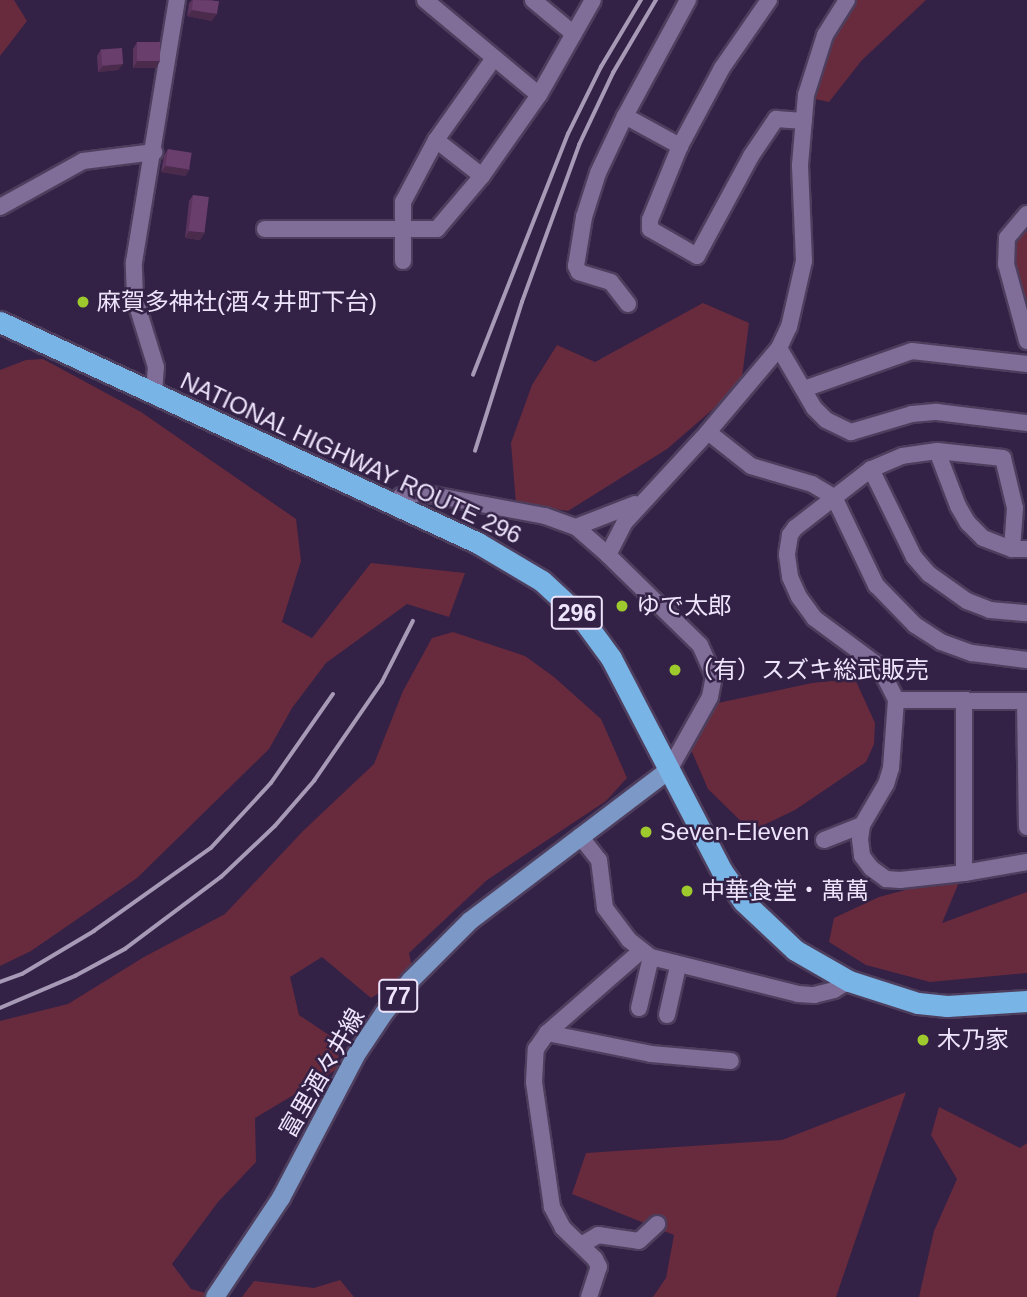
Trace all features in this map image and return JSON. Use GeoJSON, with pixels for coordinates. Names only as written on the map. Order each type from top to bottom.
{"type":"FeatureCollection","features":[{"type":"Feature","properties":{"kind":"highway","name":"NATIONAL HIGHWAY ROUTE 296"},"geometry":{"type":"LineString","coordinates":[[0,322],[513,562],[562,598],[581,617],[611,658],[722,871],[743,901],[795,950],[849,981],[918,1003],[947,1006],[1027,1001]]}},
{"type":"Feature","properties":{"kind":"main road","name":"富里酒々井線"},"geometry":{"type":"LineString","coordinates":[[215,1297],[281,1198],[351,1065],[384,1013],[425,965],[470,921],[669,770]]}},
{"type":"Feature","properties":{"kind":"street"},"geometry":{"type":"LineString","coordinates":[[425,0],[539,95]]}},
{"type":"Feature","properties":{"kind":"street"},"geometry":{"type":"LineString","coordinates":[[533,0],[574,34]]}},
{"type":"Feature","properties":{"kind":"street"},"geometry":{"type":"LineString","coordinates":[[265,229],[437,229],[482,176],[539,95],[593,0]]}},
{"type":"Feature","properties":{"kind":"street"},"geometry":{"type":"LineString","coordinates":[[628,304],[611,282],[579,272],[576,267],[584,217],[598,173],[625,116],[688,0]]}},
{"type":"Feature","properties":{"kind":"street"},"geometry":{"type":"LineString","coordinates":[[769,0],[722,68],[680,146],[650,220],[650,229],[697,256],[751,156],[776,119],[804,121]]}},
{"type":"Feature","properties":{"kind":"street"},"geometry":{"type":"LineString","coordinates":[[154,394],[156,367],[135,299],[134,262],[154,152],[175,1]]}},
{"type":"Feature","properties":{"kind":"street"},"geometry":{"type":"LineString","coordinates":[[608,555],[619,531],[643,500],[708,432],[779,348],[802,280],[804,227],[800,165],[806,95],[825,35],[842,2]]}},
{"type":"Feature","properties":{"kind":"street"},"geometry":{"type":"LineString","coordinates":[[403,261],[403,202],[436,140],[494,58]]}},
{"type":"Feature","properties":{"kind":"street"},"geometry":{"type":"LineString","coordinates":[[625,116],[680,146]]}},
{"type":"Feature","properties":{"kind":"street"},"geometry":{"type":"LineString","coordinates":[[436,140],[482,176]]}},
{"type":"Feature","properties":{"kind":"street"},"geometry":{"type":"LineString","coordinates":[[0,207],[83,161],[154,152]]}},
{"type":"Feature","properties":{"kind":"street"},"geometry":{"type":"LineString","coordinates":[[1027,214],[1007,238],[1006,264],[1022,303],[1027,341]]}},
{"type":"Feature","properties":{"kind":"street"},"geometry":{"type":"LineString","coordinates":[[779,348],[826,420],[851,432],[912,414],[937,412],[1027,423]]}},
{"type":"Feature","properties":{"kind":"street"},"geometry":{"type":"LineString","coordinates":[[804,389],[912,351],[1027,364]]}},
{"type":"Feature","properties":{"kind":"street"},"geometry":{"type":"LineString","coordinates":[[708,432],[751,466],[812,484],[834,497],[844,514],[863,563],[876,585],[915,625],[941,642],[972,653],[1027,660]]}},
{"type":"Feature","properties":{"kind":"street"},"geometry":{"type":"LineString","coordinates":[[937,451],[958,506],[968,523],[983,538],[1019,549],[1015,508],[1003,458],[937,451],[902,456],[871,469],[834,497],[790,535],[790,576],[799,597],[814,618],[878,666],[896,700],[891,768],[886,785],[862,825],[862,856],[871,868],[886,879],[900,880],[1027,862]]}},
{"type":"Feature","properties":{"kind":"street"},"geometry":{"type":"LineString","coordinates":[[871,469],[884,490],[914,556],[929,574],[967,601],[990,610],[1027,613]]}},
{"type":"Feature","properties":{"kind":"street"},"geometry":{"type":"LineString","coordinates":[[395,505],[407,494],[422,493],[545,516],[576,527],[608,555],[700,645],[714,676],[710,697],[669,770]]}},
{"type":"Feature","properties":{"kind":"street"},"geometry":{"type":"LineString","coordinates":[[576,527],[643,500]]}},
{"type":"Feature","properties":{"kind":"street"},"geometry":{"type":"LineString","coordinates":[[896,700],[1026,701],[1027,827]]}},
{"type":"Feature","properties":{"kind":"street"},"geometry":{"type":"LineString","coordinates":[[964,702],[964,873]]}},
{"type":"Feature","properties":{"kind":"street"},"geometry":{"type":"LineString","coordinates":[[824,840],[862,825]]}},
{"type":"Feature","properties":{"kind":"street"},"geometry":{"type":"LineString","coordinates":[[580,836],[598,860],[605,908],[615,925],[646,954],[678,966],[799,994],[814,995],[834,990],[849,981]]}},
{"type":"Feature","properties":{"kind":"street"},"geometry":{"type":"LineString","coordinates":[[639,1008],[646,954]]}},
{"type":"Feature","properties":{"kind":"street"},"geometry":{"type":"LineString","coordinates":[[589,1297],[599,1267],[563,1228],[552,1207],[534,1065],[536,1049],[547,1033],[646,954]]}},
{"type":"Feature","properties":{"kind":"street"},"geometry":{"type":"LineString","coordinates":[[667,1015],[678,966]]}},
{"type":"Feature","properties":{"kind":"street"},"geometry":{"type":"LineString","coordinates":[[547,1033],[651,1054],[731,1061]]}},
{"type":"Feature","properties":{"kind":"street"},"geometry":{"type":"LineString","coordinates":[[581,1245],[598,1235],[639,1241],[657,1224]]}},
{"type":"Feature","properties":{"kind":"shaded area"},"geometry":{"type":"Polygon","coordinates":[[[0,0],[14,0],[27,21],[0,56],[0,0]]]}},
{"type":"Feature","properties":{"kind":"shaded area"},"geometry":{"type":"Polygon","coordinates":[[[851,0],[926,0],[862,60],[829,102],[810,98],[829,36],[851,0]]]}},
{"type":"Feature","properties":{"kind":"shaded area"},"geometry":{"type":"Polygon","coordinates":[[[1027,221],[1027,300],[1019,299],[1010,265],[1011,240],[1027,221]]]}},
{"type":"Feature","properties":{"kind":"shaded area"},"geometry":{"type":"Polygon","coordinates":[[[703,303],[749,323],[741,385],[667,449],[568,511],[516,503],[511,443],[532,385],[557,345],[595,362],[703,303]]]}},
{"type":"Feature","properties":{"kind":"shaded area"},"geometry":{"type":"Polygon","coordinates":[[[43,359],[141,412],[296,519],[301,561],[282,622],[312,638],[371,563],[465,573],[449,617],[407,604],[326,663],[292,708],[269,749],[137,878],[31,951],[0,966],[0,370],[26,360],[43,359]]]}},
{"type":"Feature","properties":{"kind":"shaded area"},"geometry":{"type":"Polygon","coordinates":[[[453,632],[525,656],[554,677],[601,719],[627,778],[606,801],[487,880],[409,953],[413,972],[371,998],[322,957],[290,977],[299,1015],[338,1041],[339,1068],[255,1118],[256,1162],[218,1202],[172,1264],[191,1289],[220,1297],[0,1297],[0,1021],[68,1004],[144,957],[225,914],[303,831],[374,764],[403,691],[432,638],[453,632]]]}},
{"type":"Feature","properties":{"kind":"shaded area"},"geometry":{"type":"Polygon","coordinates":[[[855,679],[875,723],[874,744],[866,762],[795,810],[751,831],[708,789],[689,745],[700,721],[718,703],[812,683],[855,679]]]}},
{"type":"Feature","properties":{"kind":"shaded area"},"geometry":{"type":"Polygon","coordinates":[[[962,875],[942,923],[1027,892],[1027,973],[930,982],[866,965],[829,942],[834,918],[879,897],[962,875]]]}},
{"type":"Feature","properties":{"kind":"shaded area"},"geometry":{"type":"Polygon","coordinates":[[[906,1092],[836,1297],[653,1297],[666,1278],[674,1235],[572,1194],[586,1153],[782,1140],[906,1092]]]}},
{"type":"Feature","properties":{"kind":"shaded area"},"geometry":{"type":"Polygon","coordinates":[[[939,1107],[1020,1148],[1027,1143],[1027,1297],[919,1297],[934,1231],[957,1179],[931,1135],[939,1107]]]}},
{"type":"Feature","properties":{"kind":"shaded area"},"geometry":{"type":"Polygon","coordinates":[[[340,1280],[354,1297],[242,1297],[254,1281],[314,1288],[340,1280]]]}},
{"type":"Feature","properties":{"kind":"building"},"geometry":{"type":"Polygon","coordinates":[[[193,0],[219,1],[217,14],[192,10],[193,0]]]}},
{"type":"Feature","properties":{"kind":"building"},"geometry":{"type":"Polygon","coordinates":[[[137,42],[160,42],[160,61],[137,61],[137,42]]]}},
{"type":"Feature","properties":{"kind":"building"},"geometry":{"type":"Polygon","coordinates":[[[122,48],[123,64],[102,65],[101,49],[122,48]]]}},
{"type":"Feature","properties":{"kind":"building"},"geometry":{"type":"Polygon","coordinates":[[[168,149],[192,153],[189,170],[165,166],[168,149]]]}},
{"type":"Feature","properties":{"kind":"building"},"geometry":{"type":"Polygon","coordinates":[[[193,195],[209,197],[204,233],[189,231],[193,195]]]}},
{"type":"Feature","properties":{"kind":"railway"},"geometry":{"type":"LineString","coordinates":[[473,375],[568,134],[601,67],[641,0]]}},
{"type":"Feature","properties":{"kind":"railway"},"geometry":{"type":"LineString","coordinates":[[475,451],[522,302],[579,145],[613,73],[656,0]]}},
{"type":"Feature","properties":{"kind":"railway"},"geometry":{"type":"LineString","coordinates":[[0,1008],[75,976],[125,949],[221,877],[275,826],[314,781],[382,682],[413,621]]}},
{"type":"Feature","properties":{"kind":"railway"},"geometry":{"type":"LineString","coordinates":[[0,982],[22,974],[94,931],[211,848],[271,783],[333,694]]}},
{"type":"Feature","properties":{"kind":"place","name":"麻賀多神社(酒々井町下台)"},"geometry":{"type":"Point","coordinates":[83,302]}},
{"type":"Feature","properties":{"kind":"place","name":"ゆで太郎"},"geometry":{"type":"Point","coordinates":[622,606]}},
{"type":"Feature","properties":{"kind":"place","name":"（有）スズキ総武販売"},"geometry":{"type":"Point","coordinates":[675,670]}},
{"type":"Feature","properties":{"kind":"place","name":"Seven-Eleven"},"geometry":{"type":"Point","coordinates":[646,832]}},
{"type":"Feature","properties":{"kind":"place","name":"中華食堂・萬萬"},"geometry":{"type":"Point","coordinates":[687,891]}},
{"type":"Feature","properties":{"kind":"place","name":"木乃家"},"geometry":{"type":"Point","coordinates":[923,1040]}}]}
